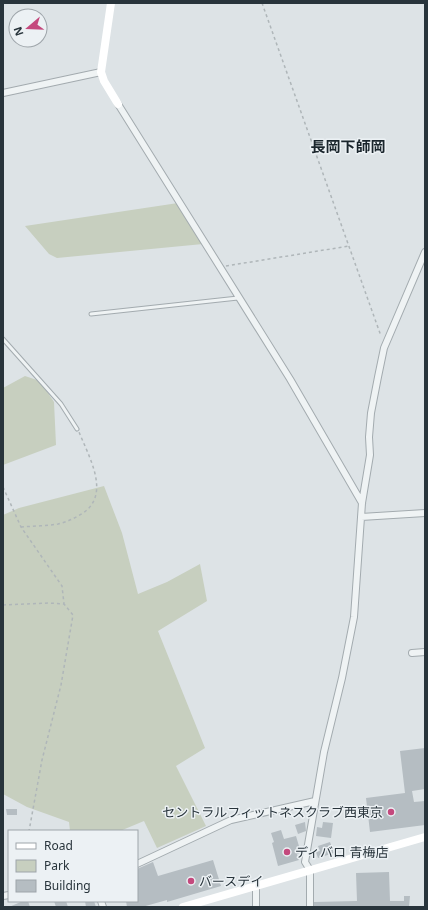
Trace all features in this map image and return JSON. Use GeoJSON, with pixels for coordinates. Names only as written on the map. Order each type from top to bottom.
{"type":"FeatureCollection","features":[{"type":"Feature","properties":{"kind":"street"},"geometry":{"type":"LineString","coordinates":[[111,3],[101,72],[104,81],[218,268],[297,391],[362,503]]}},
{"type":"Feature","properties":{"kind":"street"},"geometry":{"type":"LineString","coordinates":[[3,93],[101,72]]}},
{"type":"Feature","properties":{"kind":"street"},"geometry":{"type":"LineString","coordinates":[[310,907],[310,870],[305,862],[324,752],[342,678],[354,617],[362,503],[370,455],[369,438],[371,413],[382,355],[425,252]]}},
{"type":"Feature","properties":{"kind":"street"},"geometry":{"type":"LineString","coordinates":[[361,517],[425,513]]}},
{"type":"Feature","properties":{"kind":"street"},"geometry":{"type":"LineString","coordinates":[[412,653],[425,652]]}},
{"type":"Feature","properties":{"kind":"street"},"geometry":{"type":"LineString","coordinates":[[138,864],[231,820],[315,801]]}},
{"type":"Feature","properties":{"kind":"street"},"geometry":{"type":"LineString","coordinates":[[183,907],[425,837]]}},
{"type":"Feature","properties":{"kind":"street"},"geometry":{"type":"LineString","coordinates":[[256,886],[256,907]]}},
{"type":"Feature","properties":{"kind":"lane"},"geometry":{"type":"LineString","coordinates":[[91,314],[238,298]]}},
{"type":"Feature","properties":{"kind":"lane"},"geometry":{"type":"LineString","coordinates":[[3,339],[61,404],[77,429]]}},
{"type":"Feature","properties":{"kind":"path"},"geometry":{"type":"LineString","coordinates":[[262,3],[382,339],[388,339]]}},
{"type":"Feature","properties":{"kind":"path"},"geometry":{"type":"LineString","coordinates":[[218,268],[349,246]]}},
{"type":"Feature","properties":{"kind":"path"},"geometry":{"type":"LineString","coordinates":[[21,528],[58,524],[76,518],[91,508],[97,496],[97,486],[77,429]]}},
{"type":"Feature","properties":{"kind":"path"},"geometry":{"type":"LineString","coordinates":[[3,487],[21,528],[62,586],[64,604],[73,615],[61,684],[42,760],[29,830]]}},
{"type":"Feature","properties":{"kind":"path"},"geometry":{"type":"LineString","coordinates":[[3,605],[48,603],[64,604]]}},
{"type":"Feature","properties":{"kind":"green space"},"geometry":{"type":"Polygon","coordinates":[[[178,203],[203,244],[57,258],[49,254],[25,226],[178,203]]]}},
{"type":"Feature","properties":{"kind":"green space"},"geometry":{"type":"Polygon","coordinates":[[[25,376],[40,381],[54,402],[56,445],[3,465],[3,388],[25,376]]]}},
{"type":"Feature","properties":{"kind":"green space"},"geometry":{"type":"Polygon","coordinates":[[[104,486],[122,533],[138,594],[167,582],[200,564],[207,601],[158,631],[205,748],[176,766],[206,826],[157,848],[144,821],[122,830],[70,830],[69,822],[27,807],[3,794],[3,515],[19,508],[104,486]]]}},
{"type":"Feature","properties":{"kind":"building"},"geometry":{"type":"Polygon","coordinates":[[[425,748],[425,789],[412,791],[414,802],[425,801],[425,825],[370,832],[366,798],[405,793],[400,751],[425,748]]]}},
{"type":"Feature","properties":{"kind":"building"},"geometry":{"type":"Polygon","coordinates":[[[6,809],[17,809],[17,815],[7,815],[6,809]]]}},
{"type":"Feature","properties":{"kind":"building"},"geometry":{"type":"Polygon","coordinates":[[[305,822],[306,831],[298,834],[295,825],[305,822]]]}},
{"type":"Feature","properties":{"kind":"building"},"geometry":{"type":"Polygon","coordinates":[[[323,822],[333,823],[331,838],[316,836],[317,827],[322,828],[323,822]]]}},
{"type":"Feature","properties":{"kind":"building"},"geometry":{"type":"Polygon","coordinates":[[[281,830],[284,839],[296,836],[301,853],[297,854],[299,860],[278,866],[271,833],[281,830]]]}},
{"type":"Feature","properties":{"kind":"building"},"geometry":{"type":"Polygon","coordinates":[[[330,842],[334,853],[318,858],[316,852],[320,851],[318,846],[330,842]]]}},
{"type":"Feature","properties":{"kind":"building"},"geometry":{"type":"Polygon","coordinates":[[[213,860],[221,886],[167,902],[167,900],[142,907],[127,907],[126,902],[138,902],[138,869],[153,862],[158,876],[213,860]]]}},
{"type":"Feature","properties":{"kind":"building"},"geometry":{"type":"Polygon","coordinates":[[[389,872],[390,901],[404,901],[404,896],[410,896],[409,907],[314,907],[314,902],[357,901],[356,873],[389,872]]]}},
{"type":"Feature","properties":{"kind":"building"},"geometry":{"type":"Polygon","coordinates":[[[21,902],[28,902],[30,907],[9,907],[21,902]]]}},
{"type":"Feature","properties":{"kind":"building"},"geometry":{"type":"Polygon","coordinates":[[[54,902],[66,902],[68,907],[56,907],[54,902]]]}},
{"type":"Feature","properties":{"kind":"building"},"geometry":{"type":"Polygon","coordinates":[[[85,902],[94,902],[96,907],[86,907],[85,902]]]}},
{"type":"Feature","properties":{"kind":"place","name":"セントラルフィットネスクラブ西東京"},"geometry":{"type":"Point","coordinates":[391,812]}},
{"type":"Feature","properties":{"kind":"place","name":"ディバロ 青梅店"},"geometry":{"type":"Point","coordinates":[287,852]}},
{"type":"Feature","properties":{"kind":"place","name":"バースデイ"},"geometry":{"type":"Point","coordinates":[191,881]}},
{"type":"Feature","properties":{"kind":"district","name":"長岡下師岡"},"geometry":{"type":"Point","coordinates":[348,147]}}]}
